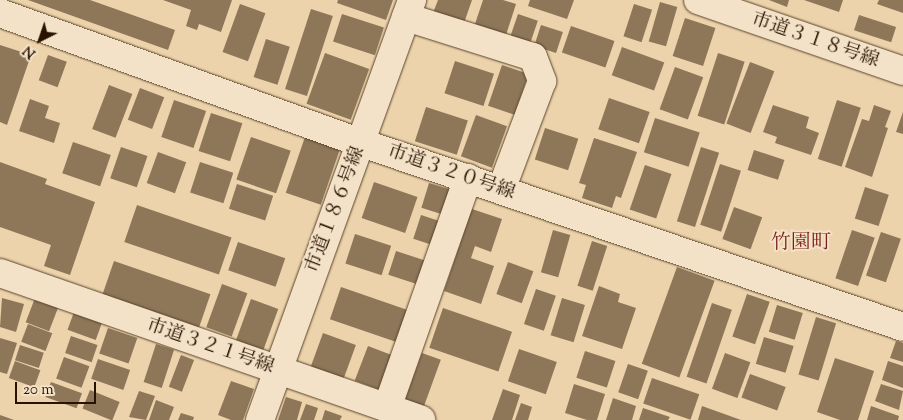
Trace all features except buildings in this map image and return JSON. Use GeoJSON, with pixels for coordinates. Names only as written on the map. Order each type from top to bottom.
{"type":"FeatureCollection","features":[{"type":"Feature","properties":{"kind":"street","name":"市道３１８号線"},"geometry":{"type":"LineString","coordinates":[[698,0],[903,71]]}},
{"type":"Feature","properties":{"kind":"street","name":"市道１８６号線"},"geometry":{"type":"LineString","coordinates":[[260,420],[276,371],[362,143],[409,8]]}},
{"type":"Feature","properties":{"kind":"street"},"geometry":{"type":"LineString","coordinates":[[409,8],[533,58],[542,81],[501,190]]}},
{"type":"Feature","properties":{"kind":"street","name":"市道３２０号線"},"geometry":{"type":"LineString","coordinates":[[0,13],[362,143],[903,327]]}},
{"type":"Feature","properties":{"kind":"street"},"geometry":{"type":"LineString","coordinates":[[387,408],[468,178]]}},
{"type":"Feature","properties":{"kind":"street","name":"市道３２１号線"},"geometry":{"type":"LineString","coordinates":[[0,273],[276,371],[421,420]]}},
{"type":"Feature","properties":{"kind":"district","name":"竹園町"},"geometry":{"type":"Point","coordinates":[801,243]}}]}
